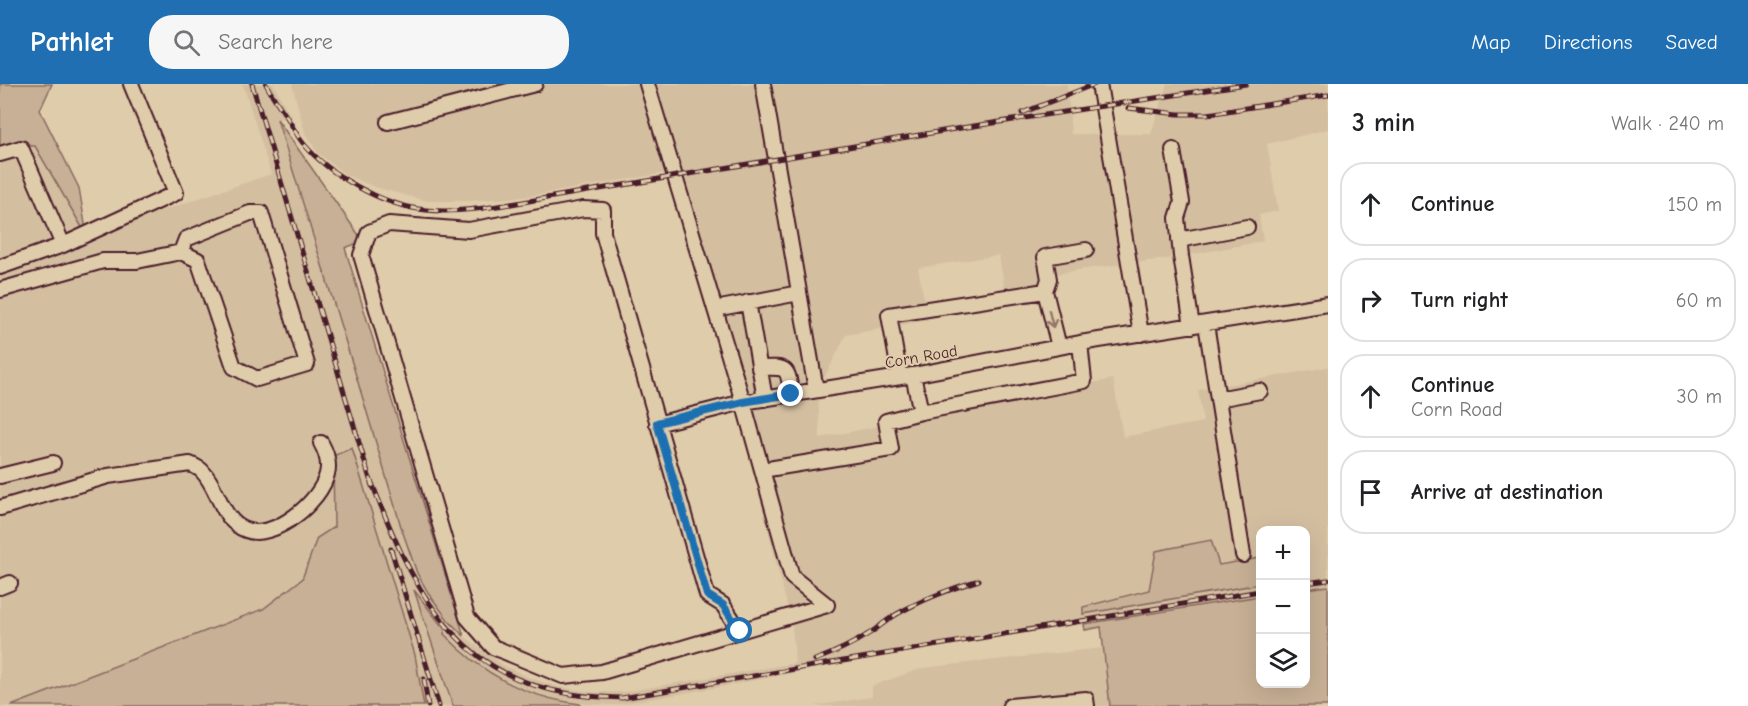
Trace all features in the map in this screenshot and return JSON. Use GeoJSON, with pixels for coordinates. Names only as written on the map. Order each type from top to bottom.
{"type":"FeatureCollection","features":[{"type":"Feature","properties":{"kind":"street"},"geometry":{"type":"LineString","coordinates":[[0,267],[63,245],[176,193],[131,84]]}},
{"type":"Feature","properties":{"kind":"street"},"geometry":{"type":"LineString","coordinates":[[388,122],[535,84]]}},
{"type":"Feature","properties":{"kind":"street"},"geometry":{"type":"LineString","coordinates":[[648,84],[743,402],[792,577],[827,605],[740,631],[602,672],[563,675],[493,647],[467,617],[361,255],[369,232],[389,224],[469,230],[583,209],[603,210],[603,233],[707,595],[723,605],[740,631]]}},
{"type":"Feature","properties":{"kind":"street"},"geometry":{"type":"LineString","coordinates":[[763,84],[816,390]]}},
{"type":"Feature","properties":{"kind":"street"},"geometry":{"type":"LineString","coordinates":[[1099,84],[1141,334]]}},
{"type":"Feature","properties":{"kind":"street"},"geometry":{"type":"LineString","coordinates":[[0,154],[21,148],[63,245]]}},
{"type":"Feature","properties":{"kind":"street"},"geometry":{"type":"LineString","coordinates":[[1173,150],[1182,202],[1177,218],[1179,240],[1192,326]]}},
{"type":"Feature","properties":{"kind":"street"},"geometry":{"type":"LineString","coordinates":[[0,290],[103,261],[137,261],[181,252],[198,261],[234,367],[256,379],[307,364],[261,213],[250,213],[186,239],[181,252]]}},
{"type":"Feature","properties":{"kind":"street"},"geometry":{"type":"LineString","coordinates":[[1179,240],[1247,226]]}},
{"type":"Feature","properties":{"kind":"street"},"geometry":{"type":"LineString","coordinates":[[1059,347],[1045,291],[1049,279],[1045,257],[1086,250]]}},
{"type":"Feature","properties":{"kind":"street"},"geometry":{"type":"LineString","coordinates":[[921,412],[907,376],[889,315],[1045,291]]}},
{"type":"Feature","properties":{"kind":"street"},"geometry":{"type":"LineString","coordinates":[[715,309],[799,293]]}},
{"type":"Feature","properties":{"kind":"street"},"geometry":{"type":"LineString","coordinates":[[748,302],[765,399]]}},
{"type":"Feature","properties":{"kind":"street","name":"Corn Road"},"geometry":{"type":"LineString","coordinates":[[657,423],[743,402],[907,376],[1080,343],[1328,303]]}},
{"type":"Feature","properties":{"kind":"street"},"geometry":{"type":"LineString","coordinates":[[1206,324],[1243,555]]}},
{"type":"Feature","properties":{"kind":"street"},"geometry":{"type":"LineString","coordinates":[[762,470],[891,449],[886,421],[921,412],[1084,381],[1080,343]]}},
{"type":"Feature","properties":{"kind":"street"},"geometry":{"type":"LineString","coordinates":[[759,368],[784,369],[789,375],[791,394]]}},
{"type":"Feature","properties":{"kind":"street"},"geometry":{"type":"LineString","coordinates":[[1218,399],[1260,391]]}},
{"type":"Feature","properties":{"kind":"street"},"geometry":{"type":"LineString","coordinates":[[0,508],[108,476],[190,464],[201,470],[209,480],[234,523],[246,530],[256,532],[269,530],[298,515],[317,496],[327,475],[328,467],[326,452],[321,443]]}},
{"type":"Feature","properties":{"kind":"street"},"geometry":{"type":"LineString","coordinates":[[0,476],[53,463]]}},
{"type":"Feature","properties":{"kind":"street"},"geometry":{"type":"LineString","coordinates":[[1010,706],[1086,699],[1087,706]]}},
{"type":"Feature","properties":{"kind":"shaded area"},"geometry":{"type":"Polygon","coordinates":[[[0,84],[52,84],[40,110],[79,188],[87,236],[35,146],[0,146],[0,84]]]}},
{"type":"Feature","properties":{"kind":"shaded area"},"geometry":{"type":"Polygon","coordinates":[[[243,84],[273,84],[290,115],[277,120],[402,530],[417,573],[429,594],[448,620],[464,636],[503,665],[528,677],[558,687],[591,692],[624,692],[795,663],[792,625],[732,387],[665,173],[524,197],[427,201],[375,187],[346,175],[318,153],[305,133],[292,84],[1067,84],[1071,134],[1151,134],[1167,84],[1328,84],[1328,129],[1267,144],[1278,211],[1259,215],[1263,241],[1173,258],[1056,274],[1058,289],[1006,297],[999,255],[918,268],[928,320],[846,335],[818,390],[820,438],[1113,379],[1123,437],[1203,422],[1198,390],[1328,367],[1328,586],[1310,588],[1310,526],[1256,526],[1256,559],[1219,565],[1149,590],[1083,608],[1084,614],[1256,585],[1256,597],[853,661],[615,705],[570,703],[545,698],[514,687],[480,667],[461,652],[444,634],[445,630],[415,593],[453,706],[424,706],[415,655],[352,449],[333,456],[334,527],[317,538],[302,579],[263,609],[11,706],[0,706],[0,146],[34,146],[87,236],[271,174],[243,84]]]}},
{"type":"Feature","properties":{"kind":"shaded area"},"geometry":{"type":"Polygon","coordinates":[[[277,119],[363,241],[345,248],[464,636],[448,620],[417,573],[277,119]]]}},
{"type":"Feature","properties":{"kind":"shaded area"},"geometry":{"type":"Polygon","coordinates":[[[352,448],[415,655],[424,706],[11,706],[263,609],[302,579],[317,538],[334,527],[333,456],[352,448]]]}},
{"type":"Feature","properties":{"kind":"shaded area"},"geometry":{"type":"Polygon","coordinates":[[[1211,540],[1219,565],[1256,559],[1256,585],[1083,614],[1083,607],[1149,590],[1156,551],[1211,540]]]}},
{"type":"Feature","properties":{"kind":"shaded area"},"geometry":{"type":"Polygon","coordinates":[[[1328,586],[1328,706],[1110,706],[1101,627],[1085,630],[1084,624],[1256,597],[1256,688],[1310,688],[1310,588],[1328,586]]]}},
{"type":"Feature","properties":{"kind":"shaded area"},"geometry":{"type":"Polygon","coordinates":[[[414,590],[445,630],[444,634],[473,661],[522,689],[581,706],[453,706],[414,590]]]}},
{"type":"Feature","properties":{"kind":"shaded area"},"geometry":{"type":"Polygon","coordinates":[[[1103,648],[1110,706],[814,706],[872,697],[872,686],[923,668],[1103,648]]]}},
{"type":"Feature","properties":{"kind":"railway"},"geometry":{"type":"LineString","coordinates":[[252,84],[372,486]]}},
{"type":"Feature","properties":{"kind":"railway"},"geometry":{"type":"LineString","coordinates":[[266,84],[303,143],[314,155],[342,177],[392,202],[426,210],[449,211],[506,205],[961,128],[1246,84]]}},
{"type":"Feature","properties":{"kind":"railway"},"geometry":{"type":"LineString","coordinates":[[1022,113],[1095,84]]}},
{"type":"Feature","properties":{"kind":"railway"},"geometry":{"type":"LineString","coordinates":[[1128,108],[1178,114],[1208,114],[1328,95]]}},
{"type":"Feature","properties":{"kind":"railway"},"geometry":{"type":"LineString","coordinates":[[370,478],[401,553],[419,587],[440,618],[464,644],[494,667],[529,683],[577,695],[622,698],[1256,592]]}},
{"type":"Feature","properties":{"kind":"railway"},"geometry":{"type":"LineString","coordinates":[[391,549],[439,706]]}},
{"type":"Feature","properties":{"kind":"railway"},"geometry":{"type":"LineString","coordinates":[[815,660],[857,641],[897,614],[917,604],[979,580]]}},
{"type":"Feature","properties":{"kind":"railway"},"geometry":{"type":"LineString","coordinates":[[1310,582],[1328,580]]}},
{"type":"Feature","properties":{"kind":"railway"},"geometry":{"type":"LineString","coordinates":[[424,679],[428,706]]}},
{"type":"Feature","properties":{"kind":"route"},"geometry":{"type":"LineString","coordinates":[[740,631],[723,605],[707,595],[657,423],[743,402],[791,394]]}}]}
